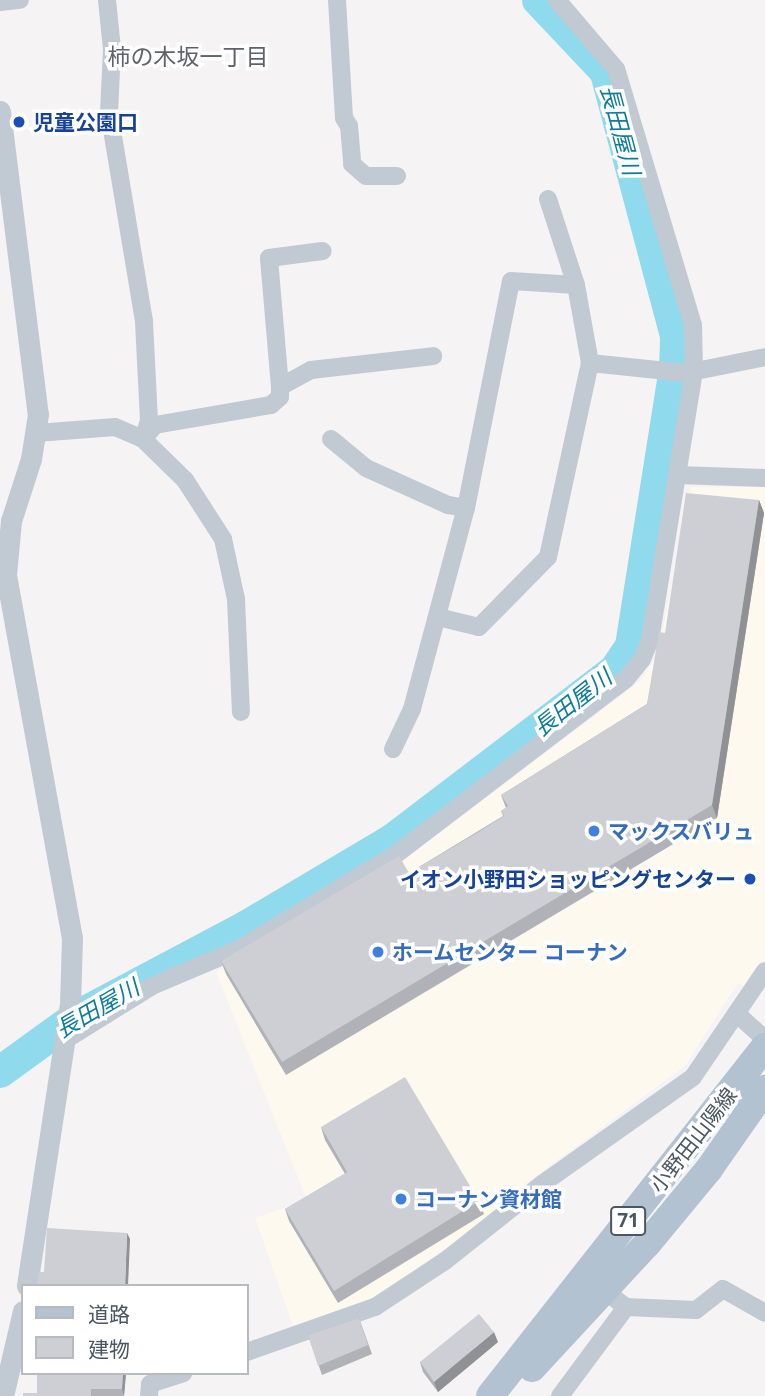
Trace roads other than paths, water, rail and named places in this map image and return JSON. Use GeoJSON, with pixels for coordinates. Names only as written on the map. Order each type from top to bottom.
{"type":"FeatureCollection","features":[{"type":"Feature","properties":{"kind":"main road","name":"小野田山陽線"},"geometry":{"type":"LineString","coordinates":[[490,1396],[765,1046]]}},
{"type":"Feature","properties":{"kind":"main road","name":"小野田山陽線"},"geometry":{"type":"LineString","coordinates":[[506,1396],[615,1299],[765,1089]]}},
{"type":"Feature","properties":{"kind":"street"},"geometry":{"type":"LineString","coordinates":[[0,2],[20,0]]}},
{"type":"Feature","properties":{"kind":"street"},"geometry":{"type":"LineString","coordinates":[[107,0],[112,49],[109,112],[144,322],[149,421],[143,439]]}},
{"type":"Feature","properties":{"kind":"street"},"geometry":{"type":"LineString","coordinates":[[337,0],[344,118],[349,126],[352,164],[366,176],[397,176]]}},
{"type":"Feature","properties":{"kind":"street"},"geometry":{"type":"LineString","coordinates":[[65,1040],[152,986],[239,949],[395,855],[626,679],[650,640],[678,475],[693,325],[616,69],[557,0]]}},
{"type":"Feature","properties":{"kind":"street"},"geometry":{"type":"LineString","coordinates":[[0,111],[37,433],[11,521],[3,575],[72,938],[70,1004],[27,1284]]}},
{"type":"Feature","properties":{"kind":"street"},"geometry":{"type":"LineString","coordinates":[[438,617],[479,627],[548,556],[590,363],[576,285],[548,199]]}},
{"type":"Feature","properties":{"kind":"street"},"geometry":{"type":"LineString","coordinates":[[143,439],[155,425],[271,405],[280,397],[269,258],[323,251]]}},
{"type":"Feature","properties":{"kind":"street"},"geometry":{"type":"LineString","coordinates":[[393,749],[412,709],[466,508],[511,281],[576,285]]}},
{"type":"Feature","properties":{"kind":"street"},"geometry":{"type":"LineString","coordinates":[[280,387],[325,367],[433,356]]}},
{"type":"Feature","properties":{"kind":"street"},"geometry":{"type":"LineString","coordinates":[[590,363],[690,373],[765,358]]}},
{"type":"Feature","properties":{"kind":"street"},"geometry":{"type":"LineString","coordinates":[[37,433],[116,427],[143,439],[185,480],[223,539],[236,600],[241,712]]}},
{"type":"Feature","properties":{"kind":"street"},"geometry":{"type":"LineString","coordinates":[[331,439],[366,468],[448,505],[466,508]]}},
{"type":"Feature","properties":{"kind":"street"},"geometry":{"type":"LineString","coordinates":[[678,475],[765,478]]}},
{"type":"Feature","properties":{"kind":"street"},"geometry":{"type":"LineString","coordinates":[[248,1352],[375,1307],[445,1261],[542,1184],[692,1077],[765,971]]}},
{"type":"Feature","properties":{"kind":"street"},"geometry":{"type":"LineString","coordinates":[[737,1014],[765,1039]]}},
{"type":"Feature","properties":{"kind":"street"},"geometry":{"type":"LineString","coordinates":[[560,1396],[615,1299],[696,1310],[723,1289],[765,1313]]}},
{"type":"Feature","properties":{"kind":"street"},"geometry":{"type":"LineString","coordinates":[[3,1396],[21,1320]]}},
{"type":"Feature","properties":{"kind":"street"},"geometry":{"type":"LineString","coordinates":[[149,1396],[150,1384],[177,1375]]}},
{"type":"Feature","properties":{"kind":"waterway","name":"長田屋川"},"geometry":{"type":"LineString","coordinates":[[0,1072],[76,1017],[247,926],[392,840],[615,670],[631,646],[675,369],[676,336],[606,72],[538,0]]}},
{"type":"Feature","properties":{"kind":"place","name":"児童公園口"},"geometry":{"type":"Point","coordinates":[19,122]}},
{"type":"Feature","properties":{"kind":"place","name":"マックスバリュ"},"geometry":{"type":"Point","coordinates":[594,831]}},
{"type":"Feature","properties":{"kind":"place","name":"イオン小野田ショッピングセンター"},"geometry":{"type":"Point","coordinates":[750,879]}},
{"type":"Feature","properties":{"kind":"place","name":"ホームセンター コーナン"},"geometry":{"type":"Point","coordinates":[378,952]}},
{"type":"Feature","properties":{"kind":"place","name":"コーナン資材館"},"geometry":{"type":"Point","coordinates":[401,1199]}},
{"type":"Feature","properties":{"kind":"district","name":"柿の木坂一丁目"},"geometry":{"type":"Point","coordinates":[188,56]}}]}
